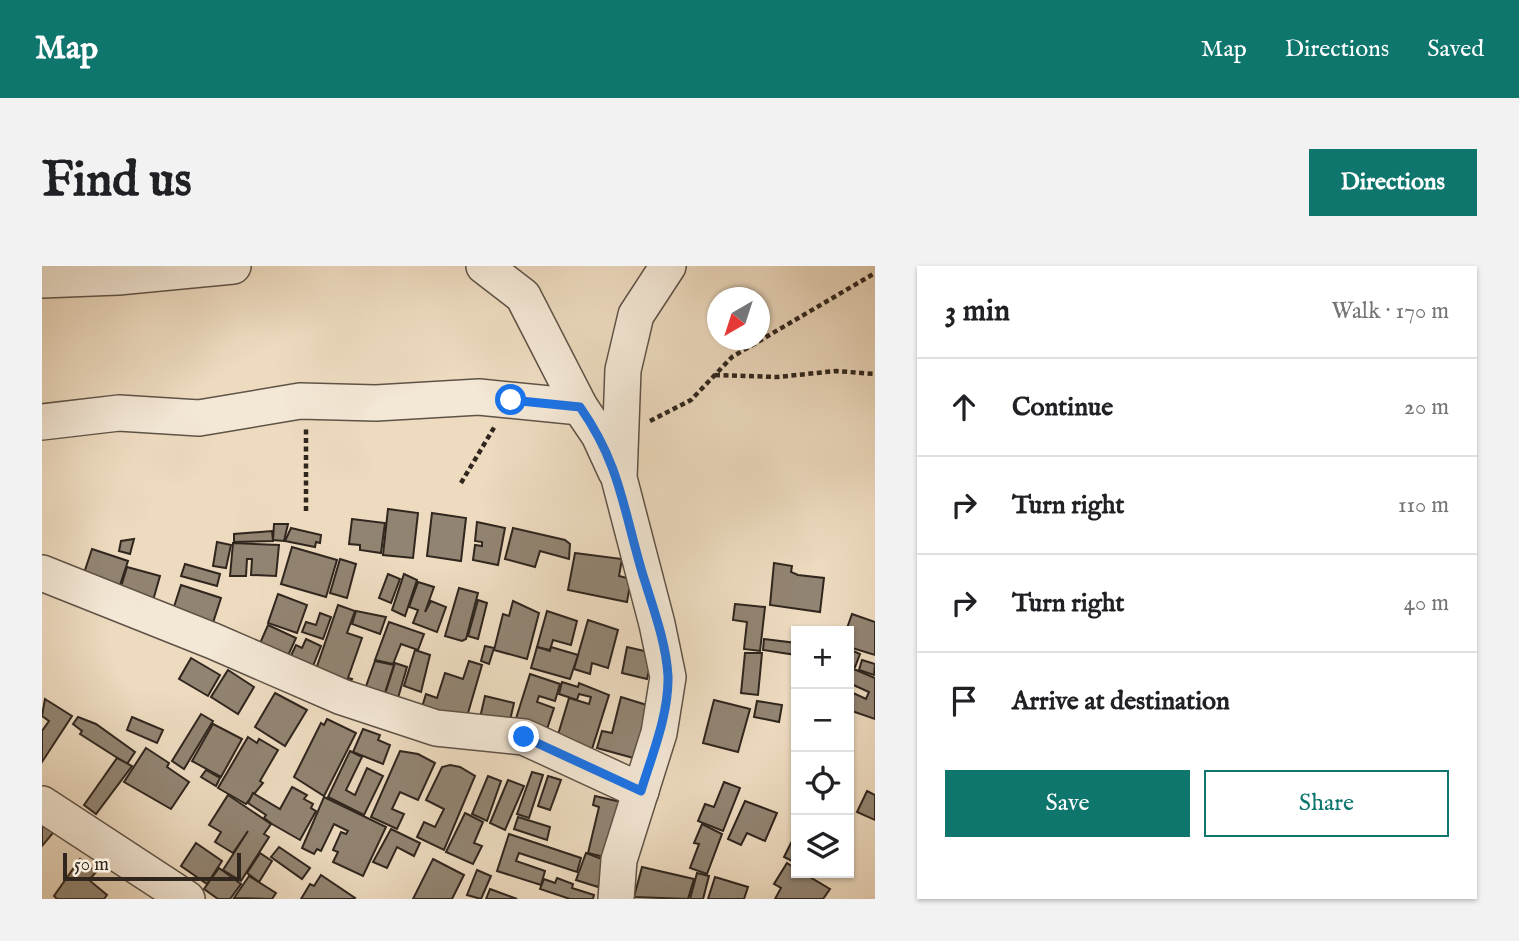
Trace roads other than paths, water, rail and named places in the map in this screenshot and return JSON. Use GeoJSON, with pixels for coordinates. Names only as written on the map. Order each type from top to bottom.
{"type":"FeatureCollection","features":[{"type":"Feature","properties":{"kind":"street"},"geometry":{"type":"LineString","coordinates":[[42,280],[233,266]]}},
{"type":"Feature","properties":{"kind":"street"},"geometry":{"type":"LineString","coordinates":[[484,266],[523,296],[580,407],[599,435],[619,478],[657,624],[668,677],[659,733],[619,860],[616,899]]}},
{"type":"Feature","properties":{"kind":"street"},"geometry":{"type":"LineString","coordinates":[[619,478],[622,370],[636,315],[668,266]]}},
{"type":"Feature","properties":{"kind":"street"},"geometry":{"type":"LineString","coordinates":[[42,422],[119,413],[199,418],[300,401],[376,403],[479,397],[580,407]]}},
{"type":"Feature","properties":{"kind":"street"},"geometry":{"type":"LineString","coordinates":[[42,573],[213,641],[342,697],[436,728],[524,737],[641,791]]}},
{"type":"Feature","properties":{"kind":"street"},"geometry":{"type":"LineString","coordinates":[[42,804],[187,899]]}}]}
